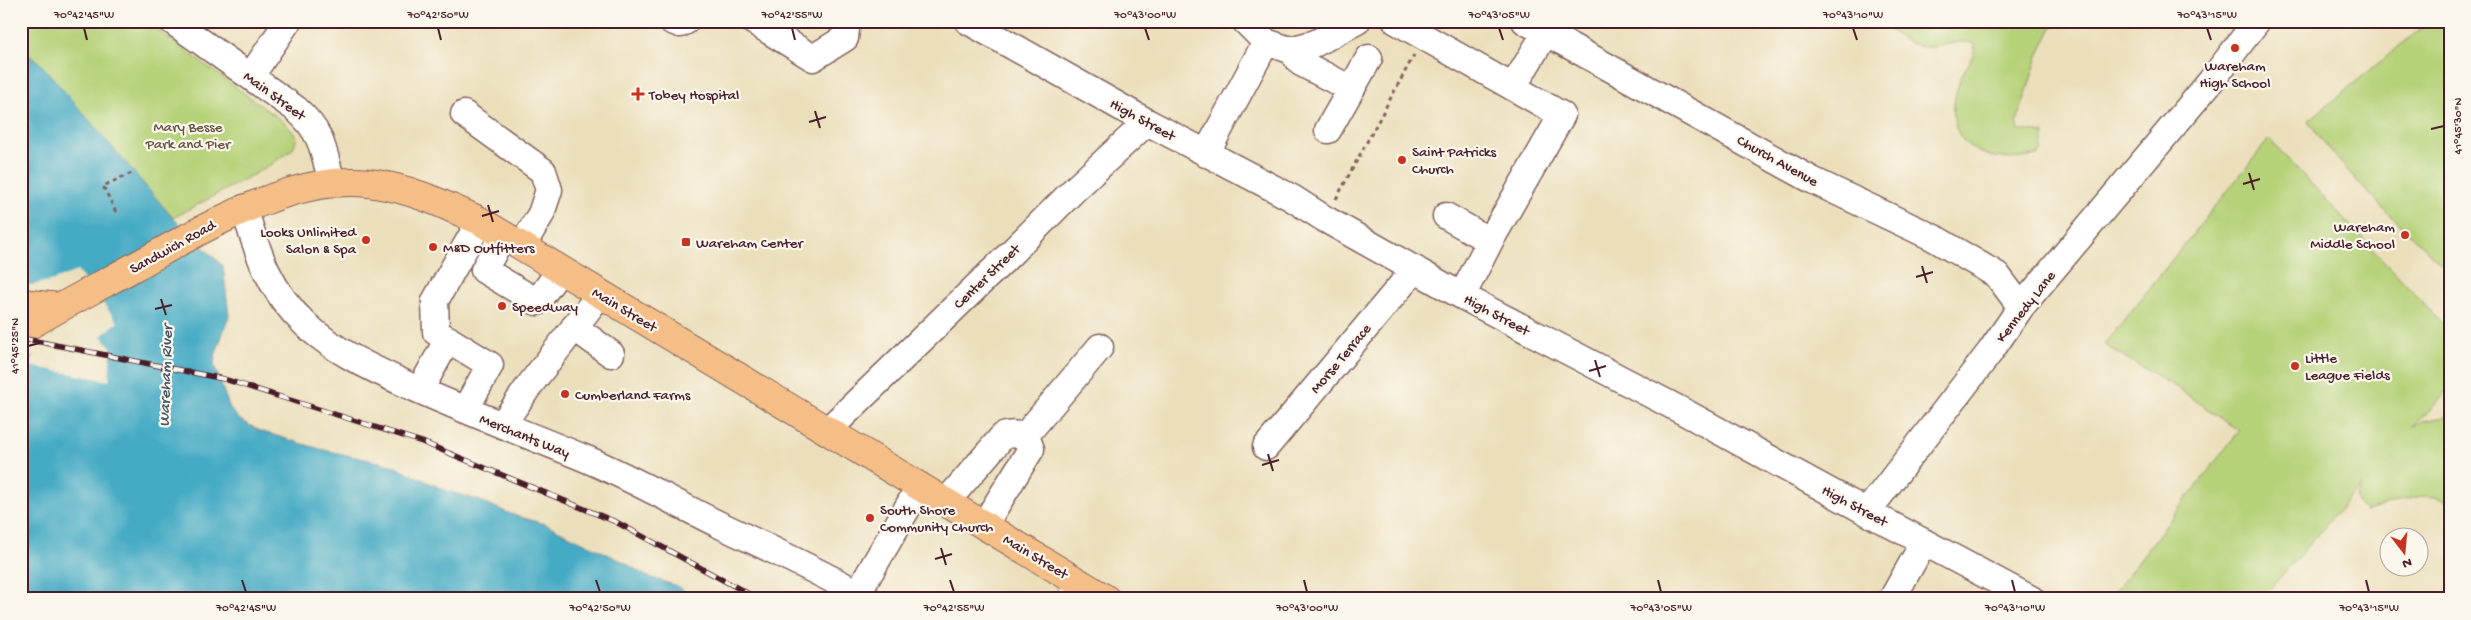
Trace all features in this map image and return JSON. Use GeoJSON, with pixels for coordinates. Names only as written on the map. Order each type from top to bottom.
{"type":"FeatureCollection","features":[{"type":"Feature","properties":{"kind":"main road","name":"Sandwich Road"},"geometry":{"type":"LineString","coordinates":[[21,330],[59,307],[244,208],[332,183]]}},
{"type":"Feature","properties":{"kind":"main road","name":"Main Street"},"geometry":{"type":"LineString","coordinates":[[332,183],[368,183],[396,187],[424,195],[480,221],[984,525],[1076,591],[1106,599]]}},
{"type":"Feature","properties":{"kind":"main road"},"geometry":{"type":"LineString","coordinates":[[21,303],[59,307]]}},
{"type":"Feature","properties":{"kind":"street","name":"Main Street"},"geometry":{"type":"LineString","coordinates":[[172,21],[296,108],[312,123],[321,140],[332,183]]}},
{"type":"Feature","properties":{"kind":"street"},"geometry":{"type":"LineString","coordinates":[[250,76],[288,21]]}},
{"type":"Feature","properties":{"kind":"street"},"geometry":{"type":"LineString","coordinates":[[672,21],[680,24],[686,21]]}},
{"type":"Feature","properties":{"kind":"street"},"geometry":{"type":"LineString","coordinates":[[752,21],[812,58],[845,38],[847,21]]}},
{"type":"Feature","properties":{"kind":"street","name":"High Street"},"geometry":{"type":"LineString","coordinates":[[968,21],[1147,122],[1292,198],[1325,219],[1462,296],[1688,414],[2031,599]]}},
{"type":"Feature","properties":{"kind":"street"},"geometry":{"type":"LineString","coordinates":[[1245,21],[1266,42],[1290,50],[1301,63],[1351,89]]}},
{"type":"Feature","properties":{"kind":"street"},"geometry":{"type":"LineString","coordinates":[[1290,50],[1316,43],[1357,21]]}},
{"type":"Feature","properties":{"kind":"street"},"geometry":{"type":"LineString","coordinates":[[1396,21],[1562,115],[1490,242],[1462,296]]}},
{"type":"Feature","properties":{"kind":"street","name":"Kennedy Lane"},"geometry":{"type":"LineString","coordinates":[[1867,512],[1990,352],[2021,307],[2190,106],[2258,21]]}},
{"type":"Feature","properties":{"kind":"street"},"geometry":{"type":"LineString","coordinates":[[1513,87],[1536,27]]}},
{"type":"Feature","properties":{"kind":"street","name":"Church Avenue"},"geometry":{"type":"LineString","coordinates":[[1536,27],[1812,180],[1934,238],[1997,275],[2021,307]]}},
{"type":"Feature","properties":{"kind":"street"},"geometry":{"type":"LineString","coordinates":[[1206,154],[1266,42]]}},
{"type":"Feature","properties":{"kind":"street"},"geometry":{"type":"LineString","coordinates":[[1328,130],[1369,58]]}},
{"type":"Feature","properties":{"kind":"street"},"geometry":{"type":"LineString","coordinates":[[464,114],[544,171],[548,190],[541,214],[484,270],[536,302],[560,270]]}},
{"type":"Feature","properties":{"kind":"street","name":"Center Street"},"geometry":{"type":"LineString","coordinates":[[827,431],[1074,190],[1147,122]]}},
{"type":"Feature","properties":{"kind":"street","name":"Merchants Way"},"geometry":{"type":"LineString","coordinates":[[244,208],[266,273],[279,295],[296,315],[332,346],[352,358],[420,390],[502,426],[602,466],[863,596]]}},
{"type":"Feature","properties":{"kind":"street"},"geometry":{"type":"LineString","coordinates":[[1446,216],[1490,242]]}},
{"type":"Feature","properties":{"kind":"street"},"geometry":{"type":"LineString","coordinates":[[465,410],[490,365],[436,332],[435,301],[480,221]]}},
{"type":"Feature","properties":{"kind":"street","name":"Morse Terrace"},"geometry":{"type":"LineString","coordinates":[[1266,447],[1415,269]]}},
{"type":"Feature","properties":{"kind":"street"},"geometry":{"type":"LineString","coordinates":[[502,426],[600,294]]}},
{"type":"Feature","properties":{"kind":"street"},"geometry":{"type":"LineString","coordinates":[[574,327],[611,354]]}},
{"type":"Feature","properties":{"kind":"street"},"geometry":{"type":"LineString","coordinates":[[420,390],[448,339]]}},
{"type":"Feature","properties":{"kind":"street"},"geometry":{"type":"LineString","coordinates":[[1024,437],[1100,347]]}},
{"type":"Feature","properties":{"kind":"street"},"geometry":{"type":"LineString","coordinates":[[946,502],[1003,436],[1013,432],[1024,437],[1031,449],[984,525]]}},
{"type":"Feature","properties":{"kind":"street"},"geometry":{"type":"LineString","coordinates":[[979,464],[1008,485]]}},
{"type":"Feature","properties":{"kind":"street"},"geometry":{"type":"LineString","coordinates":[[863,596],[920,486]]}},
{"type":"Feature","properties":{"kind":"street"},"geometry":{"type":"LineString","coordinates":[[1892,599],[1924,542]]}},
{"type":"Feature","properties":{"kind":"path"},"geometry":{"type":"LineString","coordinates":[[1325,219],[1424,37]]}},
{"type":"Feature","properties":{"kind":"path"},"geometry":{"type":"LineString","coordinates":[[116,212],[103,186],[134,172]]}},
{"type":"Feature","properties":{"kind":"green space","name":"Mary Besse Park and Pier"},"geometry":{"type":"Polygon","coordinates":[[[21,21],[145,21],[285,123],[297,137],[293,149],[269,166],[173,218],[130,168],[21,85],[21,21]]]}},
{"type":"Feature","properties":{"kind":"green space"},"geometry":{"type":"Polygon","coordinates":[[[1880,21],[2055,21],[2038,56],[2017,122],[2019,130],[2045,133],[2041,152],[2037,156],[2015,159],[1987,155],[1965,143],[1959,134],[1955,123],[1955,98],[1961,78],[1973,54],[1975,44],[1959,42],[1932,47],[1918,46],[1904,40],[1880,21]]]}},
{"type":"Feature","properties":{"kind":"green space"},"geometry":{"type":"Polygon","coordinates":[[[2430,21],[2450,21],[2450,272],[2357,181],[2323,142],[2308,121],[2430,21]]]}},
{"type":"Feature","properties":{"kind":"green space","name":"Little League Fields"},"geometry":{"type":"Polygon","coordinates":[[[2269,139],[2450,331],[2450,389],[2412,428],[2423,421],[2450,416],[2450,502],[2429,496],[2418,497],[2366,511],[2359,506],[2356,497],[2361,485],[2261,599],[2109,599],[2239,431],[2176,387],[2104,345],[2269,139]]]}},
{"type":"Feature","properties":{"kind":"water","name":"Wareham River"},"geometry":{"type":"Polygon","coordinates":[[[21,49],[40,63],[173,218],[223,266],[229,316],[215,356],[214,365],[230,409],[240,420],[260,431],[320,449],[391,465],[447,491],[478,500],[513,515],[545,524],[624,562],[646,576],[677,586],[696,599],[21,599],[21,49]]]}},
{"type":"Feature","properties":{"kind":"pier"},"geometry":{"type":"Polygon","coordinates":[[[77,271],[118,322],[101,336],[111,347],[109,381],[31,366],[34,355],[21,362],[21,284],[32,285],[54,280],[77,271]]]}},
{"type":"Feature","properties":{"kind":"railway"},"geometry":{"type":"LineString","coordinates":[[21,338],[224,379],[422,442],[616,522],[758,599]]}},
{"type":"Feature","properties":{"kind":"place","name":"Wareham High School"},"geometry":{"type":"Point","coordinates":[2235,48]}},
{"type":"Feature","properties":{"kind":"place","name":"Tobey Hospital"},"geometry":{"type":"Point","coordinates":[638,94]}},
{"type":"Feature","properties":{"kind":"place","name":"Saint Patricks Church"},"geometry":{"type":"Point","coordinates":[1402,160]}},
{"type":"Feature","properties":{"kind":"place","name":"Wareham Middle School"},"geometry":{"type":"Point","coordinates":[2405,235]}},
{"type":"Feature","properties":{"kind":"place","name":"Looks Unlimited Salon & Spa"},"geometry":{"type":"Point","coordinates":[366,240]}},
{"type":"Feature","properties":{"kind":"place","name":"Wareham Center"},"geometry":{"type":"Point","coordinates":[686,242]}},
{"type":"Feature","properties":{"kind":"place","name":"M&D Outfitters"},"geometry":{"type":"Point","coordinates":[433,247]}},
{"type":"Feature","properties":{"kind":"place","name":"Speedway"},"geometry":{"type":"Point","coordinates":[502,306]}},
{"type":"Feature","properties":{"kind":"place","name":"Little League Fields"},"geometry":{"type":"Point","coordinates":[2295,366]}},
{"type":"Feature","properties":{"kind":"place","name":"Cumberland Farms"},"geometry":{"type":"Point","coordinates":[565,394]}},
{"type":"Feature","properties":{"kind":"place","name":"South Shore Community Church"},"geometry":{"type":"Point","coordinates":[870,518]}}]}
